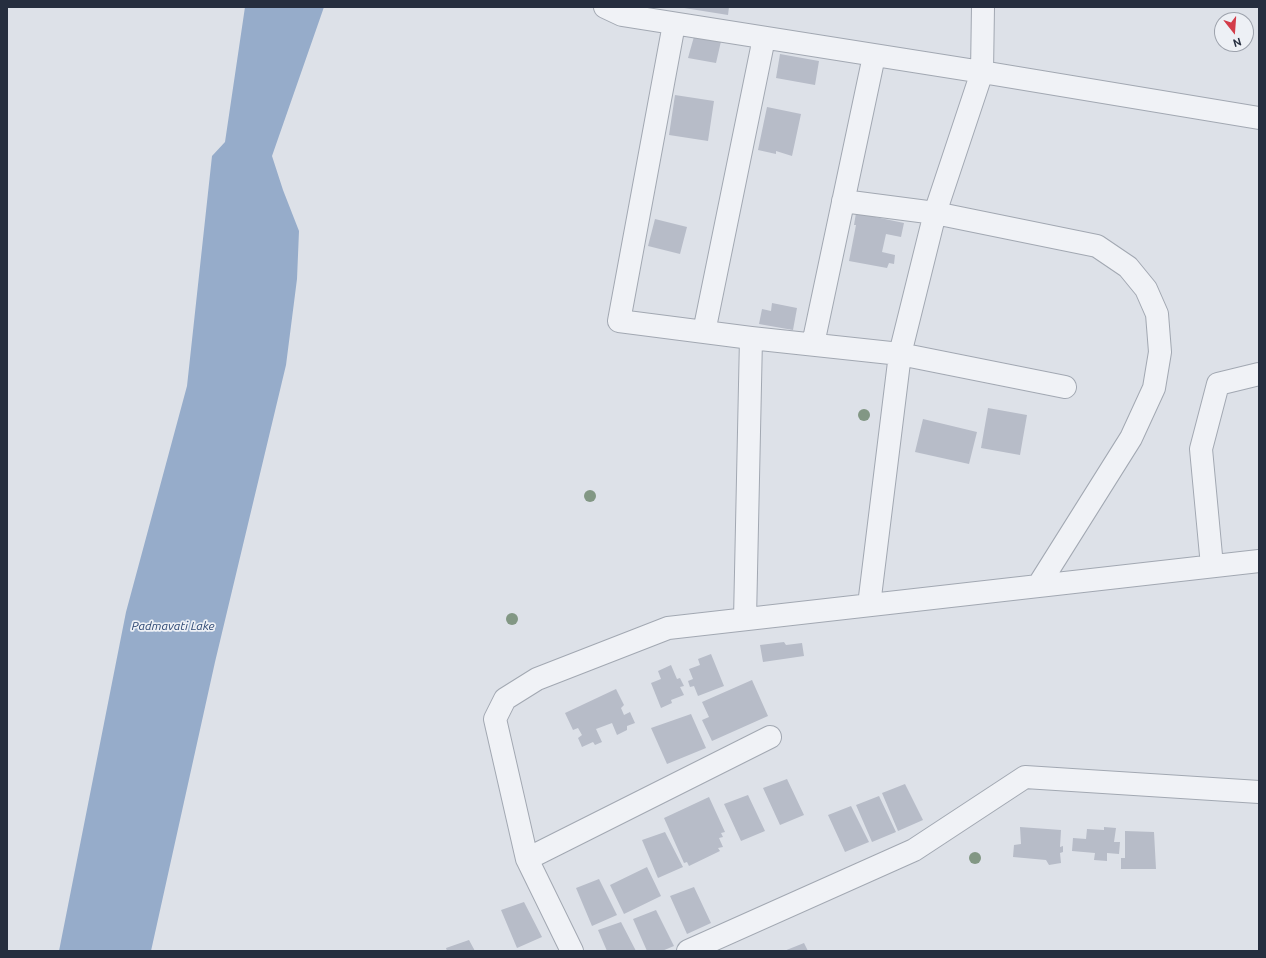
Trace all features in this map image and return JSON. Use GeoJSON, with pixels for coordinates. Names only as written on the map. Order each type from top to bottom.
{"type":"FeatureCollection","features":[{"type":"Feature","properties":{"kind":"street"},"geometry":{"type":"LineString","coordinates":[[605,7],[622,15],[674,24],[982,72],[1259,118]]}},
{"type":"Feature","properties":{"kind":"street"},"geometry":{"type":"LineString","coordinates":[[869,605],[900,354],[935,213],[982,72],[984,7]]}},
{"type":"Feature","properties":{"kind":"street"},"geometry":{"type":"LineString","coordinates":[[674,24],[619,321],[751,338],[900,354],[1065,387]]}},
{"type":"Feature","properties":{"kind":"street"},"geometry":{"type":"LineString","coordinates":[[704,332],[764,38]]}},
{"type":"Feature","properties":{"kind":"street"},"geometry":{"type":"LineString","coordinates":[[813,344],[874,56]]}},
{"type":"Feature","properties":{"kind":"street"},"geometry":{"type":"LineString","coordinates":[[843,201],[935,213],[1097,246],[1128,267],[1146,289],[1157,314],[1160,352],[1154,388],[1131,438],[1038,586]]}},
{"type":"Feature","properties":{"kind":"street"},"geometry":{"type":"LineString","coordinates":[[745,619],[751,338]]}},
{"type":"Feature","properties":{"kind":"street"},"geometry":{"type":"LineString","coordinates":[[1212,566],[1201,449],[1218,384],[1259,374]]}},
{"type":"Feature","properties":{"kind":"street"},"geometry":{"type":"LineString","coordinates":[[572,951],[527,859],[495,719],[505,699],[537,679],[668,628],[1259,561]]}},
{"type":"Feature","properties":{"kind":"street"},"geometry":{"type":"LineString","coordinates":[[527,859],[770,737]]}},
{"type":"Feature","properties":{"kind":"street"},"geometry":{"type":"LineString","coordinates":[[688,951],[914,850],[1025,777],[1259,792]]}},
{"type":"Feature","properties":{"kind":"water","name":"Padmavati Lake"},"geometry":{"type":"Polygon","coordinates":[[[245,7],[324,7],[272,156],[299,231],[297,279],[286,365],[215,662],[151,951],[59,951],[126,612],[187,386],[212,156],[225,142],[245,7]]]}},
{"type":"Feature","properties":{"kind":"building"},"geometry":{"type":"Polygon","coordinates":[[[678,7],[729,7],[728,15],[678,7]]]}},
{"type":"Feature","properties":{"kind":"building"},"geometry":{"type":"Polygon","coordinates":[[[695,33],[722,37],[716,63],[688,58],[695,33]]]}},
{"type":"Feature","properties":{"kind":"building"},"geometry":{"type":"Polygon","coordinates":[[[780,54],[819,61],[815,85],[776,78],[780,54]]]}},
{"type":"Feature","properties":{"kind":"building"},"geometry":{"type":"Polygon","coordinates":[[[675,95],[714,101],[708,141],[669,135],[675,95]]]}},
{"type":"Feature","properties":{"kind":"building"},"geometry":{"type":"Polygon","coordinates":[[[767,107],[801,114],[792,156],[776,151],[776,154],[758,150],[767,107]]]}},
{"type":"Feature","properties":{"kind":"building"},"geometry":{"type":"Polygon","coordinates":[[[856,213],[904,223],[901,237],[886,234],[882,252],[895,255],[894,264],[889,263],[887,268],[849,261],[856,225],[854,225],[856,213]]]}},
{"type":"Feature","properties":{"kind":"building"},"geometry":{"type":"Polygon","coordinates":[[[655,219],[687,227],[680,254],[648,246],[655,219]]]}},
{"type":"Feature","properties":{"kind":"building"},"geometry":{"type":"Polygon","coordinates":[[[772,303],[797,308],[793,330],[759,324],[762,309],[771,311],[772,303]]]}},
{"type":"Feature","properties":{"kind":"building"},"geometry":{"type":"Polygon","coordinates":[[[988,408],[1027,415],[1020,455],[981,448],[988,408]]]}},
{"type":"Feature","properties":{"kind":"building"},"geometry":{"type":"Polygon","coordinates":[[[923,419],[977,432],[969,464],[915,452],[923,419]]]}},
{"type":"Feature","properties":{"kind":"building"},"geometry":{"type":"Polygon","coordinates":[[[784,642],[786,645],[802,643],[804,656],[763,662],[760,645],[784,642]]]}},
{"type":"Feature","properties":{"kind":"building"},"geometry":{"type":"Polygon","coordinates":[[[711,654],[724,686],[698,696],[694,686],[690,687],[688,681],[693,679],[689,669],[700,665],[698,659],[711,654]]]}},
{"type":"Feature","properties":{"kind":"building"},"geometry":{"type":"Polygon","coordinates":[[[671,665],[677,679],[680,678],[684,686],[680,687],[684,695],[671,700],[672,703],[661,708],[651,683],[661,679],[658,671],[671,665]]]}},
{"type":"Feature","properties":{"kind":"building"},"geometry":{"type":"Polygon","coordinates":[[[752,680],[768,716],[712,741],[702,720],[709,717],[702,702],[752,680]]]}},
{"type":"Feature","properties":{"kind":"building"},"geometry":{"type":"Polygon","coordinates":[[[616,689],[624,705],[621,708],[624,715],[630,712],[635,723],[627,726],[627,730],[617,735],[612,723],[596,729],[602,742],[595,745],[593,742],[582,747],[578,738],[582,735],[578,728],[573,730],[565,713],[616,689]]]}},
{"type":"Feature","properties":{"kind":"building"},"geometry":{"type":"Polygon","coordinates":[[[691,714],[706,748],[667,764],[651,728],[691,714]]]}},
{"type":"Feature","properties":{"kind":"building"},"geometry":{"type":"Polygon","coordinates":[[[787,779],[804,815],[780,825],[763,788],[787,779]]]}},
{"type":"Feature","properties":{"kind":"building"},"geometry":{"type":"Polygon","coordinates":[[[905,784],[923,820],[898,831],[882,793],[905,784]]]}},
{"type":"Feature","properties":{"kind":"building"},"geometry":{"type":"Polygon","coordinates":[[[748,795],[765,831],[741,841],[724,804],[748,795]]]}},
{"type":"Feature","properties":{"kind":"building"},"geometry":{"type":"Polygon","coordinates":[[[879,796],[896,832],[872,842],[856,805],[879,796]]]}},
{"type":"Feature","properties":{"kind":"building"},"geometry":{"type":"Polygon","coordinates":[[[709,797],[725,832],[721,833],[723,837],[719,838],[723,847],[718,848],[720,851],[689,866],[687,862],[684,863],[664,818],[709,797]]]}},
{"type":"Feature","properties":{"kind":"building"},"geometry":{"type":"Polygon","coordinates":[[[851,806],[869,842],[845,852],[828,815],[851,806]]]}},
{"type":"Feature","properties":{"kind":"building"},"geometry":{"type":"Polygon","coordinates":[[[1020,827],[1061,830],[1060,847],[1063,846],[1063,852],[1060,853],[1061,863],[1049,865],[1046,860],[1013,857],[1014,845],[1021,844],[1020,827]]]}},
{"type":"Feature","properties":{"kind":"building"},"geometry":{"type":"Polygon","coordinates":[[[1104,827],[1116,828],[1114,842],[1120,842],[1119,854],[1107,853],[1107,861],[1094,860],[1095,853],[1072,851],[1073,838],[1086,839],[1087,829],[1104,830],[1104,827]]]}},
{"type":"Feature","properties":{"kind":"building"},"geometry":{"type":"Polygon","coordinates":[[[1125,831],[1154,832],[1156,869],[1121,869],[1121,858],[1125,858],[1125,831]]]}},
{"type":"Feature","properties":{"kind":"building"},"geometry":{"type":"Polygon","coordinates":[[[665,832],[683,867],[658,878],[642,840],[665,832]]]}},
{"type":"Feature","properties":{"kind":"building"},"geometry":{"type":"Polygon","coordinates":[[[647,867],[661,896],[624,914],[610,885],[647,867]]]}},
{"type":"Feature","properties":{"kind":"building"},"geometry":{"type":"Polygon","coordinates":[[[599,879],[617,915],[592,926],[576,888],[599,879]]]}},
{"type":"Feature","properties":{"kind":"building"},"geometry":{"type":"Polygon","coordinates":[[[694,887],[711,923],[687,934],[670,896],[694,887]]]}},
{"type":"Feature","properties":{"kind":"building"},"geometry":{"type":"Polygon","coordinates":[[[524,902],[542,937],[517,948],[501,910],[524,902]]]}},
{"type":"Feature","properties":{"kind":"building"},"geometry":{"type":"Polygon","coordinates":[[[656,910],[674,946],[662,951],[647,951],[633,919],[656,910]]]}},
{"type":"Feature","properties":{"kind":"building"},"geometry":{"type":"Polygon","coordinates":[[[621,922],[636,951],[607,951],[598,930],[621,922]]]}},
{"type":"Feature","properties":{"kind":"building"},"geometry":{"type":"Polygon","coordinates":[[[469,940],[475,951],[447,951],[446,948],[469,940]]]}},
{"type":"Feature","properties":{"kind":"building"},"geometry":{"type":"Polygon","coordinates":[[[804,943],[808,951],[784,951],[804,943]]]}}]}
